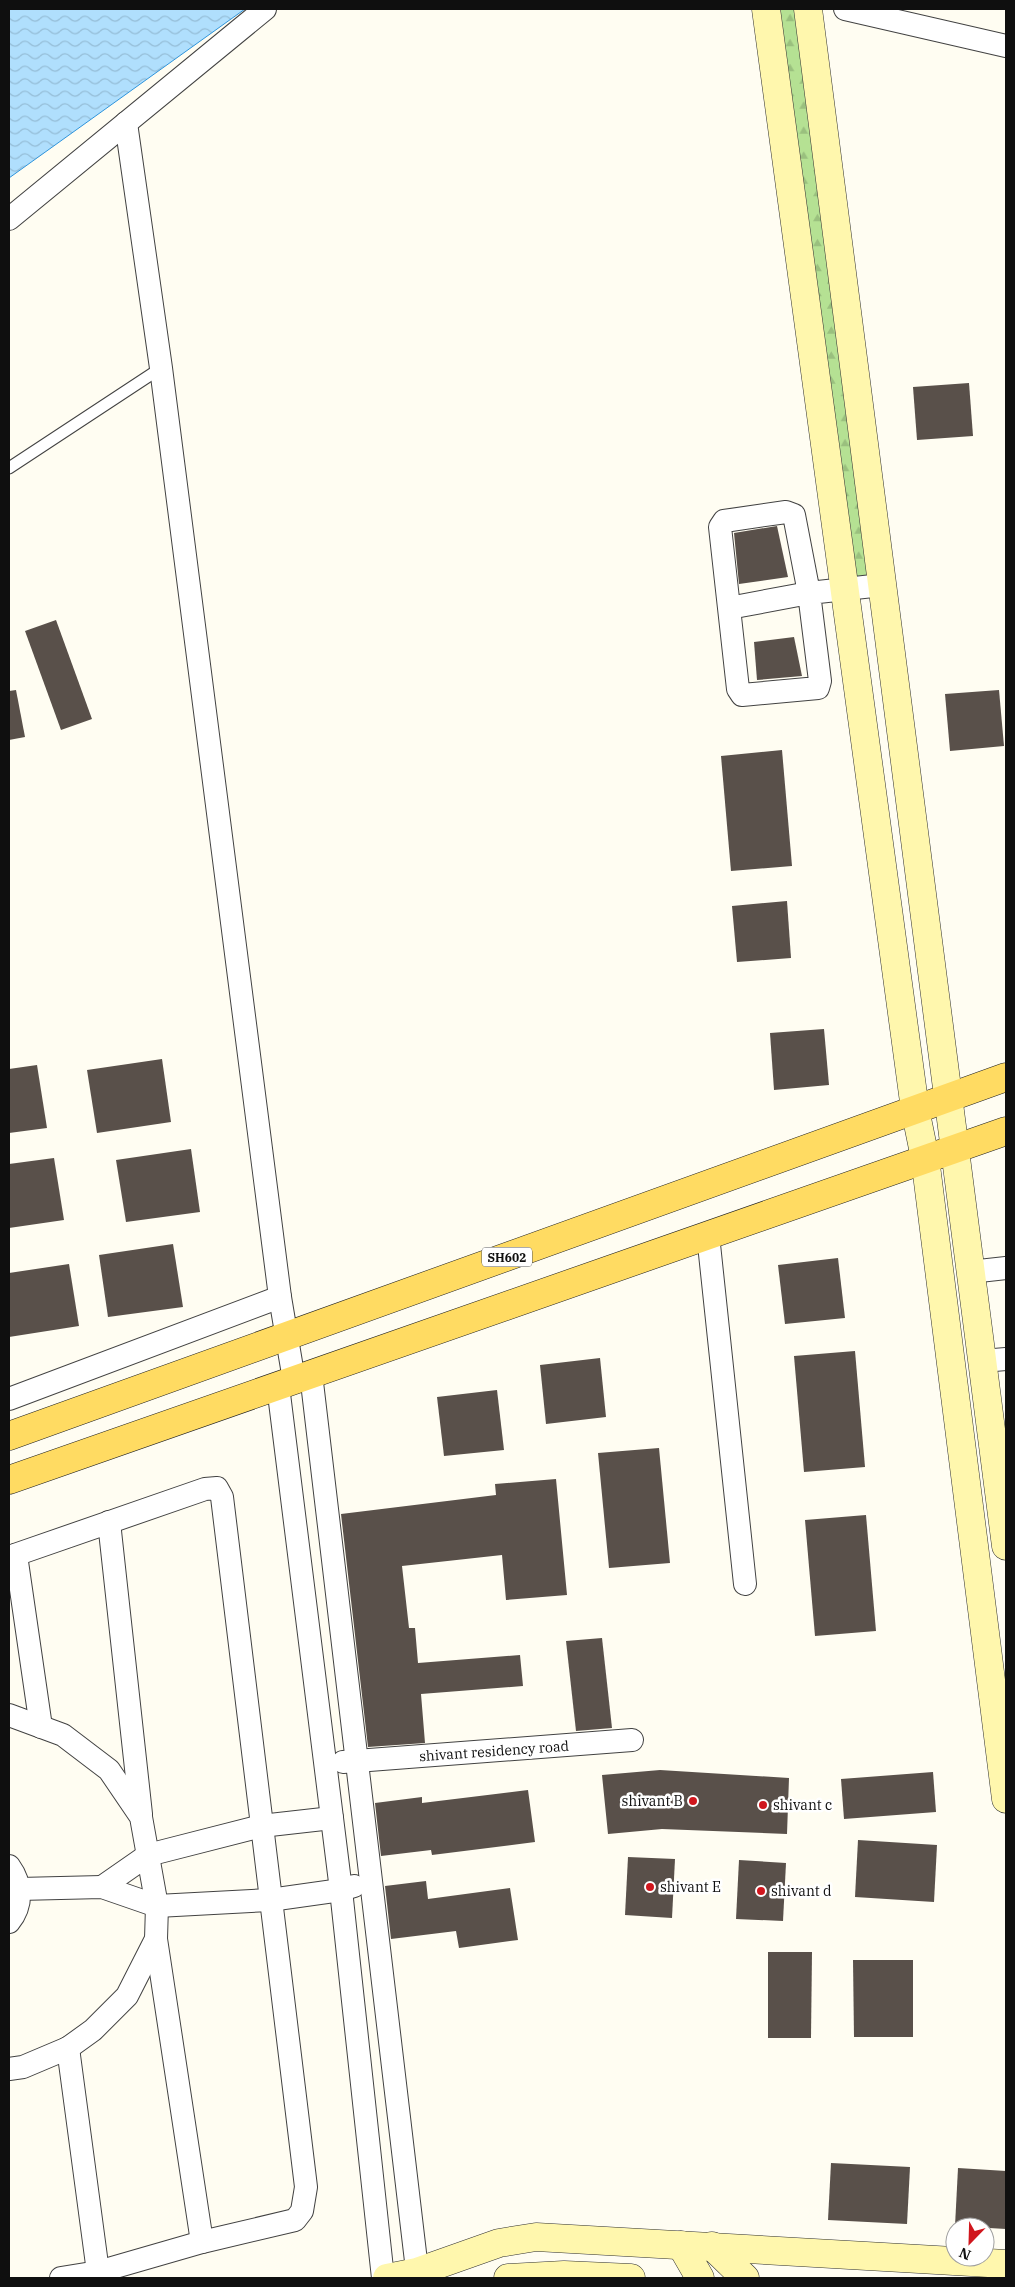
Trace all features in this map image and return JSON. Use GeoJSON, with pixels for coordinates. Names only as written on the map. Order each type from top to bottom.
{"type":"FeatureCollection","features":[{"type":"Feature","properties":{"kind":"main road","name":"SH602"},"geometry":{"type":"LineString","coordinates":[[9,1436],[1006,1078]]}},
{"type":"Feature","properties":{"kind":"main road"},"geometry":{"type":"LineString","coordinates":[[9,1480],[1006,1131]]}},
{"type":"Feature","properties":{"kind":"street"},"geometry":{"type":"LineString","coordinates":[[9,219],[265,9]]}},
{"type":"Feature","properties":{"kind":"street"},"geometry":{"type":"LineString","coordinates":[[766,9],[915,1110],[925,1158],[1006,1799]]}},
{"type":"Feature","properties":{"kind":"street"},"geometry":{"type":"LineString","coordinates":[[808,9],[970,1272],[994,1360],[1006,1541]]}},
{"type":"Feature","properties":{"kind":"street"},"geometry":{"type":"LineString","coordinates":[[845,9],[1006,46]]}},
{"type":"Feature","properties":{"kind":"street"},"geometry":{"type":"LineString","coordinates":[[126,123],[161,368],[280,1297],[357,1761],[417,2275]]}},
{"type":"Feature","properties":{"kind":"street"},"geometry":{"type":"LineString","coordinates":[[786,512],[794,515],[809,593],[820,682],[818,688],[742,695],[738,689],[720,527],[724,521],[786,512]]}},
{"type":"Feature","properties":{"kind":"street"},"geometry":{"type":"LineString","coordinates":[[729,608],[809,593],[882,585]]}},
{"type":"Feature","properties":{"kind":"street"},"geometry":{"type":"LineString","coordinates":[[708,1235],[745,1584]]}},
{"type":"Feature","properties":{"kind":"street"},"geometry":{"type":"LineString","coordinates":[[970,1272],[1006,1268]]}},
{"type":"Feature","properties":{"kind":"street"},"geometry":{"type":"LineString","coordinates":[[9,1399],[280,1297]]}},
{"type":"Feature","properties":{"kind":"street"},"geometry":{"type":"LineString","coordinates":[[294,1380],[325,1764],[341,1890],[383,2278]]}},
{"type":"Feature","properties":{"kind":"street"},"geometry":{"type":"LineString","coordinates":[[963,1458],[1000,1452]]}},
{"type":"Feature","properties":{"kind":"street"},"geometry":{"type":"LineString","coordinates":[[41,1727],[12,1556],[205,1489],[217,1488],[222,1497],[306,2187],[302,2211],[295,2220],[202,2242],[98,2272],[62,2278]]}},
{"type":"Feature","properties":{"kind":"street"},"geometry":{"type":"LineString","coordinates":[[109,1522],[141,1817],[157,1906],[156,1939],[202,2242]]}},
{"type":"Feature","properties":{"kind":"street"},"geometry":{"type":"LineString","coordinates":[[9,1715],[63,1735],[109,1770],[141,1817]]}},
{"type":"Feature","properties":{"kind":"street","name":"shivant residency road"},"geometry":{"type":"LineString","coordinates":[[325,1764],[632,1740]]}},
{"type":"Feature","properties":{"kind":"street"},"geometry":{"type":"LineString","coordinates":[[102,1887],[148,1855],[261,1826],[332,1818]]}},
{"type":"Feature","properties":{"kind":"street"},"geometry":{"type":"LineString","coordinates":[[9,1866],[15,1874],[20,1889],[19,1903],[9,1922]]}},
{"type":"Feature","properties":{"kind":"street"},"geometry":{"type":"LineString","coordinates":[[20,1889],[102,1887],[157,1906],[270,1900],[341,1890],[371,1880]]}},
{"type":"Feature","properties":{"kind":"street"},"geometry":{"type":"LineString","coordinates":[[9,2069],[23,2067],[68,2048],[93,2030],[127,1996],[156,1939]]}},
{"type":"Feature","properties":{"kind":"street"},"geometry":{"type":"LineString","coordinates":[[68,2048],[98,2272]]}},
{"type":"Feature","properties":{"kind":"street"},"geometry":{"type":"LineString","coordinates":[[387,2278],[417,2275],[499,2243],[536,2237],[1006,2264]]}},
{"type":"Feature","properties":{"kind":"street"},"geometry":{"type":"LineString","coordinates":[[681,2244],[700,2278]]}},
{"type":"Feature","properties":{"kind":"street"},"geometry":{"type":"LineString","coordinates":[[712,2246],[745,2278]]}},
{"type":"Feature","properties":{"kind":"street"},"geometry":{"type":"LineString","coordinates":[[508,2278],[564,2275],[631,2278]]}},
{"type":"Feature","properties":{"kind":"lane"},"geometry":{"type":"LineString","coordinates":[[9,468],[161,368]]}},
{"type":"Feature","properties":{"kind":"green space"},"geometry":{"type":"Polygon","coordinates":[[[779,9],[799,9],[873,573],[854,578],[779,9]]]}},
{"type":"Feature","properties":{"kind":"water"},"geometry":{"type":"Polygon","coordinates":[[[9,9],[245,9],[9,178],[9,9]]]}},
{"type":"Feature","properties":{"kind":"building"},"geometry":{"type":"Polygon","coordinates":[[[969,383],[973,436],[917,440],[913,387],[969,383]]]}},
{"type":"Feature","properties":{"kind":"building"},"geometry":{"type":"Polygon","coordinates":[[[777,526],[788,577],[739,584],[734,533],[777,526]]]}},
{"type":"Feature","properties":{"kind":"building"},"geometry":{"type":"Polygon","coordinates":[[[56,620],[92,719],[61,730],[25,631],[56,620]]]}},
{"type":"Feature","properties":{"kind":"building"},"geometry":{"type":"Polygon","coordinates":[[[794,637],[802,676],[757,680],[754,642],[794,637]]]}},
{"type":"Feature","properties":{"kind":"building"},"geometry":{"type":"Polygon","coordinates":[[[16,690],[25,737],[9,740],[9,691],[16,690]]]}},
{"type":"Feature","properties":{"kind":"building"},"geometry":{"type":"Polygon","coordinates":[[[999,690],[1004,746],[950,751],[945,694],[999,690]]]}},
{"type":"Feature","properties":{"kind":"building"},"geometry":{"type":"Polygon","coordinates":[[[782,750],[792,866],[731,871],[721,756],[782,750]]]}},
{"type":"Feature","properties":{"kind":"building"},"geometry":{"type":"Polygon","coordinates":[[[787,901],[791,958],[737,962],[732,906],[787,901]]]}},
{"type":"Feature","properties":{"kind":"building"},"geometry":{"type":"Polygon","coordinates":[[[824,1029],[829,1085],[774,1090],[770,1033],[824,1029]]]}},
{"type":"Feature","properties":{"kind":"building"},"geometry":{"type":"Polygon","coordinates":[[[162,1059],[171,1122],[97,1133],[87,1070],[162,1059]]]}},
{"type":"Feature","properties":{"kind":"building"},"geometry":{"type":"Polygon","coordinates":[[[37,1065],[47,1128],[9,1133],[9,1069],[37,1065]]]}},
{"type":"Feature","properties":{"kind":"building"},"geometry":{"type":"Polygon","coordinates":[[[191,1149],[200,1212],[126,1222],[116,1160],[191,1149]]]}},
{"type":"Feature","properties":{"kind":"building"},"geometry":{"type":"Polygon","coordinates":[[[54,1158],[64,1220],[9,1228],[9,1164],[54,1158]]]}},
{"type":"Feature","properties":{"kind":"building"},"geometry":{"type":"Polygon","coordinates":[[[173,1244],[183,1307],[108,1317],[99,1255],[173,1244]]]}},
{"type":"Feature","properties":{"kind":"building"},"geometry":{"type":"Polygon","coordinates":[[[838,1258],[845,1318],[785,1324],[778,1265],[838,1258]]]}},
{"type":"Feature","properties":{"kind":"building"},"geometry":{"type":"Polygon","coordinates":[[[69,1264],[79,1326],[9,1337],[9,1273],[69,1264]]]}},
{"type":"Feature","properties":{"kind":"building"},"geometry":{"type":"Polygon","coordinates":[[[855,1351],[865,1467],[804,1472],[794,1356],[855,1351]]]}},
{"type":"Feature","properties":{"kind":"building"},"geometry":{"type":"Polygon","coordinates":[[[600,1358],[606,1417],[546,1424],[540,1365],[600,1358]]]}},
{"type":"Feature","properties":{"kind":"building"},"geometry":{"type":"Polygon","coordinates":[[[497,1390],[504,1450],[444,1456],[437,1397],[497,1390]]]}},
{"type":"Feature","properties":{"kind":"building"},"geometry":{"type":"Polygon","coordinates":[[[659,1448],[670,1563],[609,1568],[598,1453],[659,1448]]]}},
{"type":"Feature","properties":{"kind":"building"},"geometry":{"type":"Polygon","coordinates":[[[556,1479],[567,1595],[506,1600],[502,1555],[402,1566],[409,1628],[415,1628],[418,1663],[520,1655],[523,1686],[421,1694],[425,1743],[368,1747],[341,1514],[496,1495],[495,1484],[556,1479]]]}},
{"type":"Feature","properties":{"kind":"building"},"geometry":{"type":"Polygon","coordinates":[[[866,1515],[876,1631],[815,1636],[805,1520],[866,1515]]]}},
{"type":"Feature","properties":{"kind":"building"},"geometry":{"type":"Polygon","coordinates":[[[602,1638],[612,1728],[576,1731],[566,1641],[602,1638]]]}},
{"type":"Feature","properties":{"kind":"building"},"geometry":{"type":"Polygon","coordinates":[[[660,1770],[789,1778],[787,1834],[662,1829],[608,1834],[602,1775],[660,1770]]]}},
{"type":"Feature","properties":{"kind":"building"},"geometry":{"type":"Polygon","coordinates":[[[933,1772],[936,1812],[844,1819],[841,1779],[933,1772]]]}},
{"type":"Feature","properties":{"kind":"building"},"geometry":{"type":"Polygon","coordinates":[[[528,1790],[535,1842],[432,1855],[431,1850],[381,1856],[375,1803],[422,1797],[422,1803],[528,1790]]]}},
{"type":"Feature","properties":{"kind":"building"},"geometry":{"type":"Polygon","coordinates":[[[858,1840],[937,1845],[934,1902],[855,1897],[858,1840]]]}},
{"type":"Feature","properties":{"kind":"building","name":"shivant E"},"geometry":{"type":"Polygon","coordinates":[[[628,1857],[675,1859],[672,1918],[625,1915],[628,1857]]]}},
{"type":"Feature","properties":{"kind":"building","name":"shivant d"},"geometry":{"type":"Polygon","coordinates":[[[739,1860],[786,1863],[783,1921],[736,1919],[739,1860]]]}},
{"type":"Feature","properties":{"kind":"building"},"geometry":{"type":"Polygon","coordinates":[[[426,1881],[428,1899],[510,1888],[518,1940],[459,1948],[456,1931],[391,1939],[385,1886],[426,1881]]]}},
{"type":"Feature","properties":{"kind":"building"},"geometry":{"type":"Polygon","coordinates":[[[768,1952],[812,1952],[811,2038],[768,2038],[768,1952]]]}},
{"type":"Feature","properties":{"kind":"building"},"geometry":{"type":"Polygon","coordinates":[[[853,1960],[913,1960],[913,2037],[854,2037],[853,1960]]]}},
{"type":"Feature","properties":{"kind":"building"},"geometry":{"type":"Polygon","coordinates":[[[831,2163],[910,2167],[907,2224],[828,2220],[831,2163]]]}},
{"type":"Feature","properties":{"kind":"building"},"geometry":{"type":"Polygon","coordinates":[[[958,2168],[1006,2171],[1006,2229],[995,2228],[995,2217],[955,2217],[958,2168]]]}},
{"type":"Feature","properties":{"kind":"place","name":"shivant B"},"geometry":{"type":"Point","coordinates":[693,1801]}},
{"type":"Feature","properties":{"kind":"place","name":"shivant c"},"geometry":{"type":"Point","coordinates":[763,1805]}},
{"type":"Feature","properties":{"kind":"place","name":"shivant E"},"geometry":{"type":"Point","coordinates":[650,1887]}},
{"type":"Feature","properties":{"kind":"place","name":"shivant d"},"geometry":{"type":"Point","coordinates":[761,1891]}}]}
